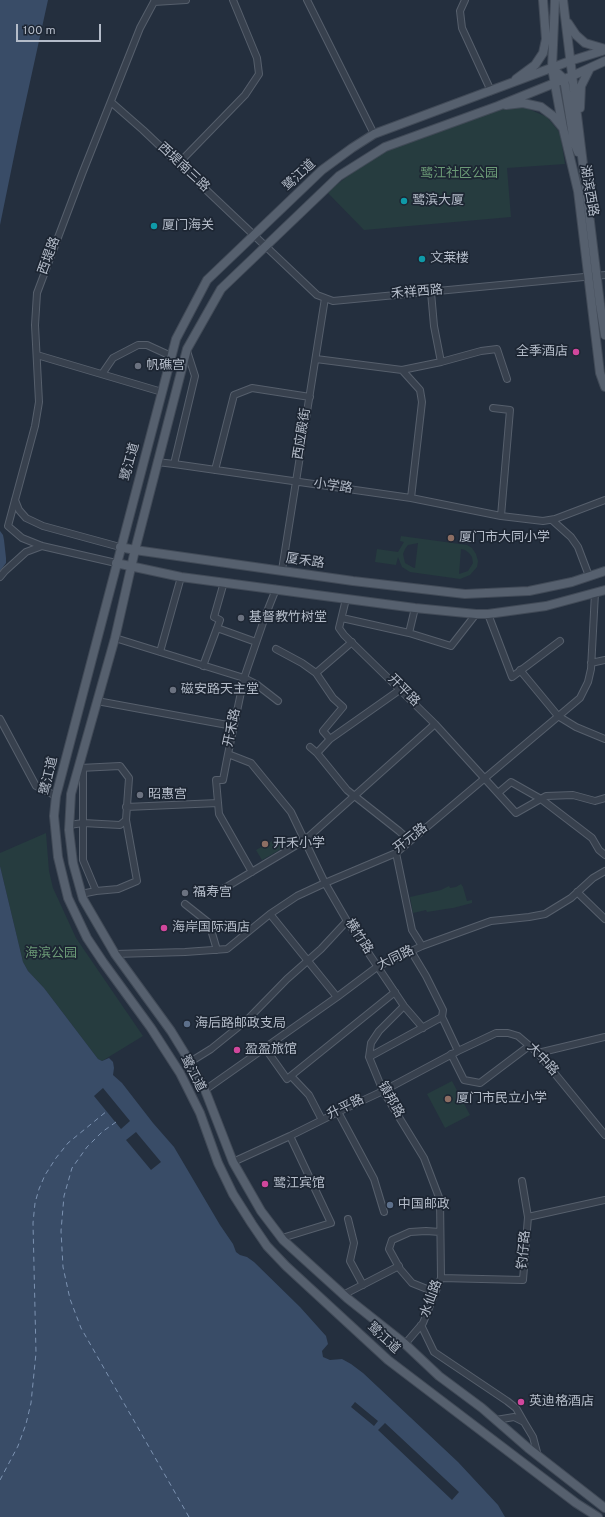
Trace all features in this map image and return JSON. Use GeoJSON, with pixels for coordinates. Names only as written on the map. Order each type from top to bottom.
{"type":"FeatureCollection","features":[{"type":"Feature","properties":{"kind":"main road"},"geometry":{"type":"LineString","coordinates":[[508,84],[535,65],[543,53],[546,39],[544,0]]}},
{"type":"Feature","properties":{"kind":"main road","name":"湖滨西路"},"geometry":{"type":"LineString","coordinates":[[554,0],[552,68],[563,128],[597,276],[600,373],[605,387]]}},
{"type":"Feature","properties":{"kind":"main road","name":"湖滨西路"},"geometry":{"type":"LineString","coordinates":[[563,0],[567,22],[570,61],[568,78],[579,132],[605,335]]}},
{"type":"Feature","properties":{"kind":"main road"},"geometry":{"type":"LineString","coordinates":[[567,22],[584,43],[605,49]]}},
{"type":"Feature","properties":{"kind":"main road","name":"鹭江道"},"geometry":{"type":"LineString","coordinates":[[598,1517],[570,1498],[388,1360],[286,1266],[267,1246],[233,1194],[218,1163],[200,1113],[180,1073],[151,1028],[87,938],[68,898],[58,857],[54,816],[56,796],[120,546],[171,356],[176,339],[207,280],[322,170],[374,134],[605,49]]}},
{"type":"Feature","properties":{"kind":"main road","name":"鹭江道"},"geometry":{"type":"LineString","coordinates":[[605,61],[568,78],[498,106],[385,147],[340,176],[221,290],[187,349],[134,550],[132,566],[115,638],[97,701],[81,768],[71,794],[69,825],[73,863],[83,899],[115,954],[171,1031],[190,1062],[205,1090],[233,1162],[261,1211],[282,1238],[343,1295],[404,1344],[439,1376],[605,1508]]}},
{"type":"Feature","properties":{"kind":"main road"},"geometry":{"type":"LineString","coordinates":[[552,68],[568,78],[567,92],[574,142],[583,166]]}},
{"type":"Feature","properties":{"kind":"main road"},"geometry":{"type":"LineString","coordinates":[[579,132],[581,86],[590,68]]}},
{"type":"Feature","properties":{"kind":"main road"},"geometry":{"type":"LineString","coordinates":[[498,106],[523,103],[541,107],[553,116],[563,128]]}},
{"type":"Feature","properties":{"kind":"main road","name":"厦禾路"},"geometry":{"type":"LineString","coordinates":[[120,546],[134,550],[464,594],[529,591],[572,582],[605,571]]}},
{"type":"Feature","properties":{"kind":"main road"},"geometry":{"type":"LineString","coordinates":[[116,563],[181,577],[415,608],[476,614],[488,614],[546,606],[605,590]]}},
{"type":"Feature","properties":{"kind":"street"},"geometry":{"type":"LineString","coordinates":[[154,1],[186,0]]}},
{"type":"Feature","properties":{"kind":"street"},"geometry":{"type":"LineString","coordinates":[[178,164],[245,95],[258,74],[257,58],[233,0]]}},
{"type":"Feature","properties":{"kind":"street"},"geometry":{"type":"LineString","coordinates":[[306,0],[374,134]]}},
{"type":"Feature","properties":{"kind":"street"},"geometry":{"type":"LineString","coordinates":[[465,0],[460,11],[462,28],[491,91]]}},
{"type":"Feature","properties":{"kind":"street","name":"西堤路"},"geometry":{"type":"LineString","coordinates":[[42,546],[22,538],[8,526],[37,414],[39,395],[35,324],[37,293],[140,28],[154,1]]}},
{"type":"Feature","properties":{"kind":"street","name":"西堤南三路"},"geometry":{"type":"LineString","coordinates":[[111,102],[254,236]]}},
{"type":"Feature","properties":{"kind":"street","name":"禾祥西路"},"geometry":{"type":"LineString","coordinates":[[254,236],[317,295],[333,302],[597,276]]}},
{"type":"Feature","properties":{"kind":"street"},"geometry":{"type":"LineString","coordinates":[[431,292],[434,326],[440,362]]}},
{"type":"Feature","properties":{"kind":"street","name":"西应殿街"},"geometry":{"type":"LineString","coordinates":[[282,570],[325,298]]}},
{"type":"Feature","properties":{"kind":"street"},"geometry":{"type":"LineString","coordinates":[[102,374],[113,358],[138,345],[147,345],[171,356]]}},
{"type":"Feature","properties":{"kind":"street"},"geometry":{"type":"LineString","coordinates":[[174,464],[195,376],[187,349]]}},
{"type":"Feature","properties":{"kind":"street"},"geometry":{"type":"LineString","coordinates":[[316,359],[402,370],[481,351],[497,349],[507,379]]}},
{"type":"Feature","properties":{"kind":"street"},"geometry":{"type":"LineString","coordinates":[[37,355],[162,392]]}},
{"type":"Feature","properties":{"kind":"street"},"geometry":{"type":"LineString","coordinates":[[402,370],[420,390],[422,402],[411,498]]}},
{"type":"Feature","properties":{"kind":"street"},"geometry":{"type":"LineString","coordinates":[[215,470],[234,395],[252,388],[310,397]]}},
{"type":"Feature","properties":{"kind":"street"},"geometry":{"type":"LineString","coordinates":[[493,408],[510,410],[501,516]]}},
{"type":"Feature","properties":{"kind":"street","name":"小学路"},"geometry":{"type":"LineString","coordinates":[[157,462],[411,498],[501,516],[543,521],[552,520],[605,500]]}},
{"type":"Feature","properties":{"kind":"street","name":"厦禾路"},"geometry":{"type":"LineString","coordinates":[[15,500],[19,510],[26,518],[43,526],[120,546]]}},
{"type":"Feature","properties":{"kind":"street"},"geometry":{"type":"LineString","coordinates":[[552,520],[571,537],[578,548],[589,576]]}},
{"type":"Feature","properties":{"kind":"street"},"geometry":{"type":"LineString","coordinates":[[0,577],[4,571],[26,552],[42,546],[116,563]]}},
{"type":"Feature","properties":{"kind":"street"},"geometry":{"type":"LineString","coordinates":[[160,652],[181,577]]}},
{"type":"Feature","properties":{"kind":"street"},"geometry":{"type":"LineString","coordinates":[[204,666],[220,620],[214,617],[224,582]]}},
{"type":"Feature","properties":{"kind":"street","name":"开禾路"},"geometry":{"type":"LineString","coordinates":[[276,589],[244,678],[228,754],[251,763],[291,812],[306,840],[325,883]]}},
{"type":"Feature","properties":{"kind":"street","name":"开元路"},"geometry":{"type":"LineString","coordinates":[[115,954],[227,949],[270,914],[298,896],[396,853],[580,698],[588,682],[591,663],[595,593]]}},
{"type":"Feature","properties":{"kind":"street","name":"开平路"},"geometry":{"type":"LineString","coordinates":[[346,599],[339,628],[344,635],[401,689],[435,724],[516,813],[541,799]]}},
{"type":"Feature","properties":{"kind":"street"},"geometry":{"type":"LineString","coordinates":[[409,633],[415,608]]}},
{"type":"Feature","properties":{"kind":"street"},"geometry":{"type":"LineString","coordinates":[[342,618],[409,633],[451,646],[476,614]]}},
{"type":"Feature","properties":{"kind":"street"},"geometry":{"type":"LineString","coordinates":[[488,614],[512,677],[560,641]]}},
{"type":"Feature","properties":{"kind":"street"},"geometry":{"type":"LineString","coordinates":[[218,628],[256,642]]}},
{"type":"Feature","properties":{"kind":"street"},"geometry":{"type":"LineString","coordinates":[[115,638],[244,678],[256,684],[278,701]]}},
{"type":"Feature","properties":{"kind":"street"},"geometry":{"type":"LineString","coordinates":[[316,673],[352,642]]}},
{"type":"Feature","properties":{"kind":"street"},"geometry":{"type":"LineString","coordinates":[[276,649],[302,663],[316,673],[333,698],[343,708],[323,731],[330,739]]}},
{"type":"Feature","properties":{"kind":"street"},"geometry":{"type":"LineString","coordinates":[[591,663],[605,660]]}},
{"type":"Feature","properties":{"kind":"street"},"geometry":{"type":"LineString","coordinates":[[520,670],[558,716],[576,727],[605,739]]}},
{"type":"Feature","properties":{"kind":"street"},"geometry":{"type":"LineString","coordinates":[[317,753],[330,739],[401,689]]}},
{"type":"Feature","properties":{"kind":"street"},"geometry":{"type":"LineString","coordinates":[[97,701],[233,726]]}},
{"type":"Feature","properties":{"kind":"street"},"geometry":{"type":"LineString","coordinates":[[0,719],[36,786],[56,796]]}},
{"type":"Feature","properties":{"kind":"street"},"geometry":{"type":"LineString","coordinates":[[223,889],[306,840],[435,724]]}},
{"type":"Feature","properties":{"kind":"street"},"geometry":{"type":"LineString","coordinates":[[310,747],[317,753],[347,790],[410,841]]}},
{"type":"Feature","properties":{"kind":"street"},"geometry":{"type":"LineString","coordinates":[[228,754],[223,780],[216,780],[219,814],[252,872]]}},
{"type":"Feature","properties":{"kind":"street"},"geometry":{"type":"LineString","coordinates":[[81,894],[118,889],[137,881],[126,820],[129,778],[120,766],[81,768],[83,860],[96,891]]}},
{"type":"Feature","properties":{"kind":"street"},"geometry":{"type":"LineString","coordinates":[[498,793],[510,782],[541,799],[592,838],[599,850],[605,855]]}},
{"type":"Feature","properties":{"kind":"street"},"geometry":{"type":"LineString","coordinates":[[541,799],[546,796],[573,795],[595,800],[605,798]]}},
{"type":"Feature","properties":{"kind":"street"},"geometry":{"type":"LineString","coordinates":[[126,807],[218,803]]}},
{"type":"Feature","properties":{"kind":"street"},"geometry":{"type":"LineString","coordinates":[[69,825],[83,823],[120,825],[126,820]]}},
{"type":"Feature","properties":{"kind":"street"},"geometry":{"type":"LineString","coordinates":[[396,853],[412,930],[422,946]]}},
{"type":"Feature","properties":{"kind":"street","name":"大同路"},"geometry":{"type":"LineString","coordinates":[[205,1090],[266,1048],[377,967],[422,946],[491,922],[545,914],[571,898],[593,878],[605,871]]}},
{"type":"Feature","properties":{"kind":"street","name":"横竹路"},"geometry":{"type":"LineString","coordinates":[[325,883],[347,921],[377,967],[404,1006],[423,1028]]}},
{"type":"Feature","properties":{"kind":"street"},"geometry":{"type":"LineString","coordinates":[[577,892],[605,919]]}},
{"type":"Feature","properties":{"kind":"street"},"geometry":{"type":"LineString","coordinates":[[185,904],[209,923],[217,950]]}},
{"type":"Feature","properties":{"kind":"street"},"geometry":{"type":"LineString","coordinates":[[270,914],[337,997]]}},
{"type":"Feature","properties":{"kind":"street"},"geometry":{"type":"LineString","coordinates":[[190,1062],[211,1049],[247,1020],[347,921]]}},
{"type":"Feature","properties":{"kind":"street"},"geometry":{"type":"LineString","coordinates":[[411,951],[426,976],[443,1010],[442,1017],[458,1051]]}},
{"type":"Feature","properties":{"kind":"street"},"geometry":{"type":"LineString","coordinates":[[266,1048],[287,1079],[394,992]]}},
{"type":"Feature","properties":{"kind":"street"},"geometry":{"type":"LineString","coordinates":[[369,1057],[371,1042],[404,1006]]}},
{"type":"Feature","properties":{"kind":"street"},"geometry":{"type":"LineString","coordinates":[[369,1057],[442,1017]]}},
{"type":"Feature","properties":{"kind":"street","name":"大中路"},"geometry":{"type":"LineString","coordinates":[[458,1051],[496,1033],[508,1033],[518,1036],[538,1053],[605,1136]]}},
{"type":"Feature","properties":{"kind":"street"},"geometry":{"type":"LineString","coordinates":[[538,1053],[605,1038]]}},
{"type":"Feature","properties":{"kind":"street"},"geometry":{"type":"LineString","coordinates":[[451,1054],[464,1080],[480,1084],[529,1046]]}},
{"type":"Feature","properties":{"kind":"street","name":"升平路"},"geometry":{"type":"LineString","coordinates":[[233,1162],[383,1091],[458,1051]]}},
{"type":"Feature","properties":{"kind":"street","name":"镇邦路"},"geometry":{"type":"LineString","coordinates":[[369,1057],[383,1091],[424,1158],[440,1200]]}},
{"type":"Feature","properties":{"kind":"street"},"geometry":{"type":"LineString","coordinates":[[291,1076],[309,1095],[322,1120]]}},
{"type":"Feature","properties":{"kind":"street"},"geometry":{"type":"LineString","coordinates":[[338,1112],[374,1178],[384,1212]]}},
{"type":"Feature","properties":{"kind":"street"},"geometry":{"type":"LineString","coordinates":[[282,1238],[332,1223],[290,1136]]}},
{"type":"Feature","properties":{"kind":"street"},"geometry":{"type":"LineString","coordinates":[[522,1181],[528,1218]]}},
{"type":"Feature","properties":{"kind":"street","name":"水仙路"},"geometry":{"type":"LineString","coordinates":[[404,1344],[421,1325],[441,1278],[440,1200]]}},
{"type":"Feature","properties":{"kind":"street","name":"钓仔路"},"geometry":{"type":"LineString","coordinates":[[441,1278],[523,1280],[528,1218],[605,1200]]}},
{"type":"Feature","properties":{"kind":"street"},"geometry":{"type":"LineString","coordinates":[[348,1219],[354,1243],[350,1261],[363,1285]]}},
{"type":"Feature","properties":{"kind":"street"},"geometry":{"type":"LineString","coordinates":[[436,1289],[427,1289],[412,1283],[399,1266],[389,1249],[392,1240],[410,1232],[440,1232]]}},
{"type":"Feature","properties":{"kind":"street"},"geometry":{"type":"LineString","coordinates":[[343,1295],[399,1266]]}},
{"type":"Feature","properties":{"kind":"street"},"geometry":{"type":"LineString","coordinates":[[421,1325],[434,1352],[516,1408],[533,1437],[538,1456]]}},
{"type":"Feature","properties":{"kind":"street"},"geometry":{"type":"LineString","coordinates":[[496,1420],[514,1417],[524,1422]]}},
{"type":"Feature","properties":{"kind":"green space","name":"鹭江社区公园"},"geometry":{"type":"Polygon","coordinates":[[[524,107],[547,117],[560,133],[565,164],[507,168],[511,217],[364,230],[327,192],[360,167],[392,148],[501,109],[524,107]]]}},
{"type":"Feature","properties":{"kind":"green space"},"geometry":{"type":"Polygon","coordinates":[[[401,536],[467,545],[472,548],[476,554],[478,561],[477,567],[470,575],[460,579],[410,572],[402,567],[398,557],[396,565],[375,562],[377,549],[398,552],[404,542],[400,541],[401,536]],[[418,543],[408,545],[403,554],[405,563],[414,568],[415,568],[418,543]],[[461,549],[459,574],[468,571],[473,563],[472,557],[469,553],[461,549]]]}},
{"type":"Feature","properties":{"kind":"green space","name":"海滨公园"},"geometry":{"type":"Polygon","coordinates":[[[46,833],[49,871],[53,888],[76,938],[143,1036],[102,1061],[98,1059],[44,988],[28,971],[23,962],[0,866],[0,853],[46,833]]]}},
{"type":"Feature","properties":{"kind":"green space"},"geometry":{"type":"Polygon","coordinates":[[[277,838],[283,848],[262,860],[256,850],[277,838]]]}},
{"type":"Feature","properties":{"kind":"green space"},"geometry":{"type":"Polygon","coordinates":[[[461,884],[467,901],[472,900],[472,903],[453,908],[427,912],[426,910],[413,913],[410,897],[441,890],[449,886],[450,888],[456,887],[461,884]]]}},
{"type":"Feature","properties":{"kind":"green space"},"geometry":{"type":"Polygon","coordinates":[[[452,1081],[470,1115],[445,1128],[427,1094],[452,1081]]]}},
{"type":"Feature","properties":{"kind":"water"},"geometry":{"type":"Polygon","coordinates":[[[0,0],[48,0],[0,225],[0,0]]]}},
{"type":"Feature","properties":{"kind":"water"},"geometry":{"type":"Polygon","coordinates":[[[0,531],[4,540],[6,563],[0,571],[0,531]]]}},
{"type":"Feature","properties":{"kind":"water"},"geometry":{"type":"Polygon","coordinates":[[[0,866],[23,962],[28,971],[44,988],[98,1059],[102,1061],[109,1058],[113,1062],[113,1075],[122,1083],[174,1147],[220,1225],[233,1244],[236,1252],[254,1262],[300,1307],[326,1336],[328,1344],[322,1351],[323,1357],[330,1360],[342,1359],[363,1373],[458,1462],[498,1505],[505,1517],[0,1517],[0,866]]]}},
{"type":"Feature","properties":{"kind":"pier"},"geometry":{"type":"Polygon","coordinates":[[[103,1088],[130,1121],[121,1129],[94,1096],[103,1088]]]}},
{"type":"Feature","properties":{"kind":"pier"},"geometry":{"type":"Polygon","coordinates":[[[136,1132],[161,1162],[151,1170],[126,1140],[136,1132]]]}},
{"type":"Feature","properties":{"kind":"pier"},"geometry":{"type":"Polygon","coordinates":[[[355,1402],[378,1421],[374,1426],[351,1407],[355,1402]]]}},
{"type":"Feature","properties":{"kind":"pier"},"geometry":{"type":"Polygon","coordinates":[[[385,1423],[459,1492],[452,1500],[378,1430],[385,1423]]]}},
{"type":"Feature","properties":{"kind":"ferry route"},"geometry":{"type":"LineString","coordinates":[[0,1480],[18,1446],[26,1424],[31,1403],[36,1353],[33,1223],[35,1203],[39,1189],[45,1175],[68,1143],[107,1111]]}},
{"type":"Feature","properties":{"kind":"ferry route"},"geometry":{"type":"LineString","coordinates":[[116,1122],[102,1132],[87,1147],[72,1168],[64,1196],[61,1231],[63,1267],[70,1299],[81,1328],[189,1517]]}},
{"type":"Feature","properties":{"kind":"place","name":"鹭滨大厦"},"geometry":{"type":"Point","coordinates":[404,201]}},
{"type":"Feature","properties":{"kind":"place","name":"厦门海关"},"geometry":{"type":"Point","coordinates":[154,226]}},
{"type":"Feature","properties":{"kind":"place","name":"文莱楼"},"geometry":{"type":"Point","coordinates":[422,259]}},
{"type":"Feature","properties":{"kind":"place","name":"全季酒店"},"geometry":{"type":"Point","coordinates":[576,352]}},
{"type":"Feature","properties":{"kind":"place","name":"帆礁宫"},"geometry":{"type":"Point","coordinates":[138,366]}},
{"type":"Feature","properties":{"kind":"place","name":"厦门市大同小学"},"geometry":{"type":"Point","coordinates":[451,538]}},
{"type":"Feature","properties":{"kind":"place","name":"基督教竹树堂"},"geometry":{"type":"Point","coordinates":[241,618]}},
{"type":"Feature","properties":{"kind":"place","name":"磁安路天主堂"},"geometry":{"type":"Point","coordinates":[173,690]}},
{"type":"Feature","properties":{"kind":"place","name":"昭惠宫"},"geometry":{"type":"Point","coordinates":[140,795]}},
{"type":"Feature","properties":{"kind":"place","name":"开禾小学"},"geometry":{"type":"Point","coordinates":[265,844]}},
{"type":"Feature","properties":{"kind":"place","name":"福寿宫"},"geometry":{"type":"Point","coordinates":[185,893]}},
{"type":"Feature","properties":{"kind":"place","name":"海岸国际酒店"},"geometry":{"type":"Point","coordinates":[164,928]}},
{"type":"Feature","properties":{"kind":"place","name":"海后路邮政支局"},"geometry":{"type":"Point","coordinates":[187,1024]}},
{"type":"Feature","properties":{"kind":"place","name":"盈盈旅馆"},"geometry":{"type":"Point","coordinates":[237,1050]}},
{"type":"Feature","properties":{"kind":"place","name":"厦门市民立小学"},"geometry":{"type":"Point","coordinates":[448,1099]}},
{"type":"Feature","properties":{"kind":"place","name":"鹭江宾馆"},"geometry":{"type":"Point","coordinates":[265,1184]}},
{"type":"Feature","properties":{"kind":"place","name":"中国邮政"},"geometry":{"type":"Point","coordinates":[390,1205]}},
{"type":"Feature","properties":{"kind":"place","name":"英迪格酒店"},"geometry":{"type":"Point","coordinates":[521,1402]}}]}
